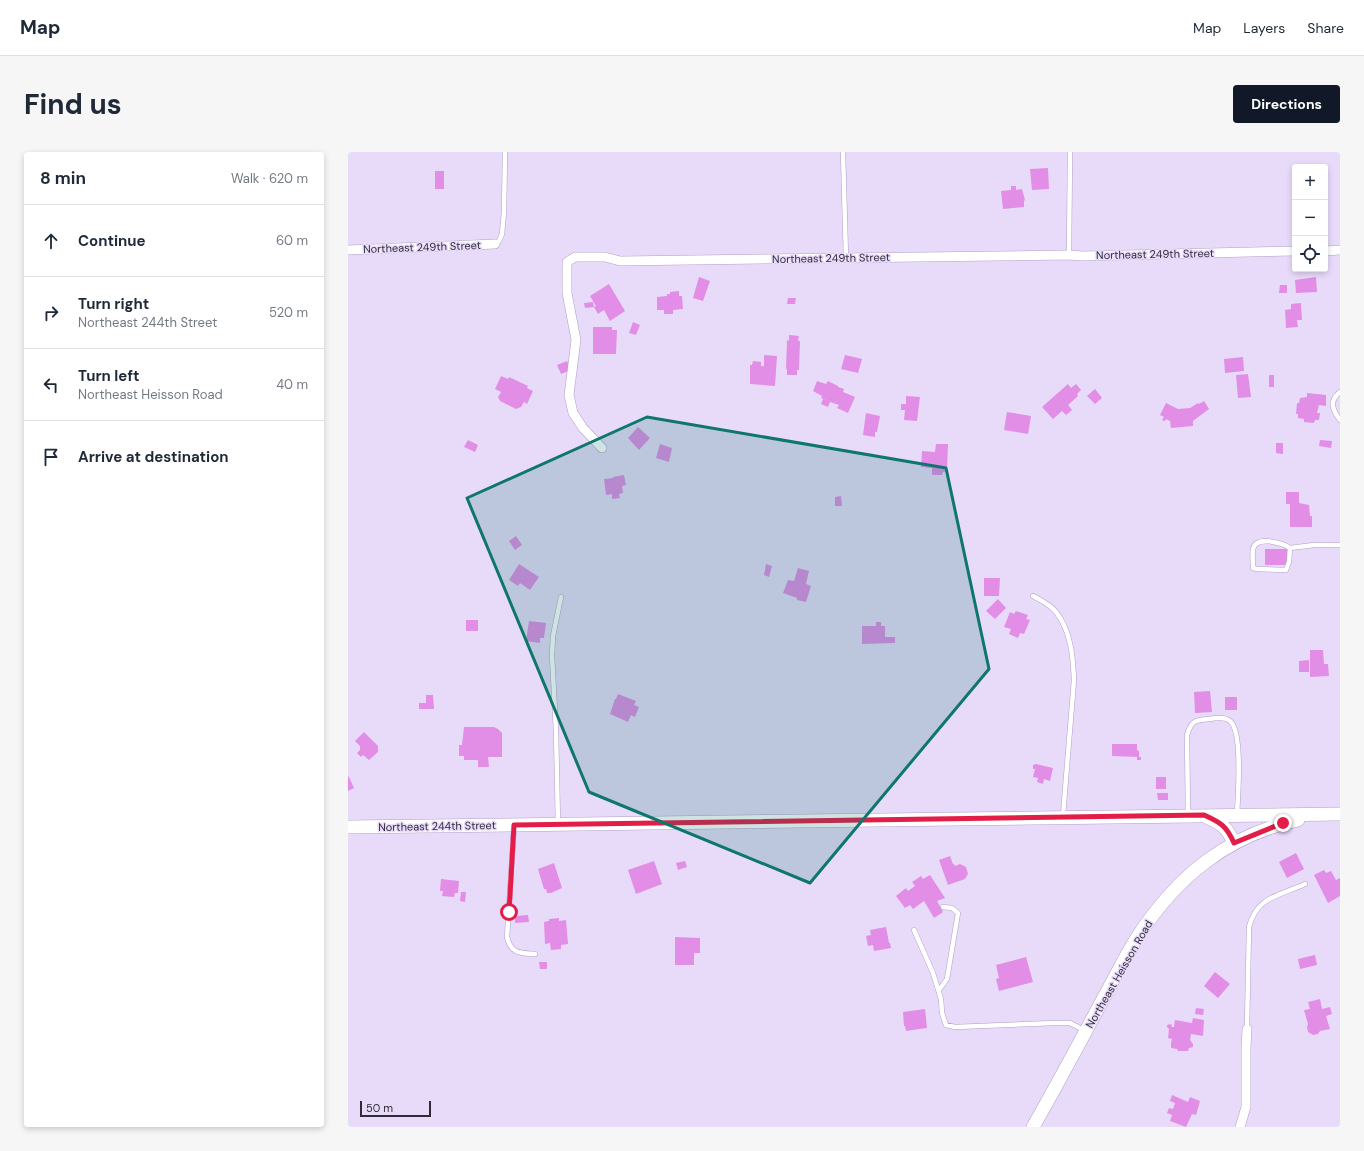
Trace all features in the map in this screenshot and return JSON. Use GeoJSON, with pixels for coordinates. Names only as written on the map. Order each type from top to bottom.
{"type":"FeatureCollection","features":[{"type":"Feature","properties":{"kind":"street","name":"Northeast 249th Street"},"geometry":{"type":"LineString","coordinates":[[348,250],[495,244]]}},
{"type":"Feature","properties":{"kind":"street"},"geometry":{"type":"LineString","coordinates":[[1328,251],[1340,250]]}},
{"type":"Feature","properties":{"kind":"street","name":"Northeast 249th Street"},"geometry":{"type":"LineString","coordinates":[[602,448],[583,428],[573,413],[569,395],[576,340],[567,293],[567,262],[575,257],[605,257],[620,261],[1082,256],[1292,251]]}},
{"type":"Feature","properties":{"kind":"street"},"geometry":{"type":"LineString","coordinates":[[1323,814],[1340,814]]}},
{"type":"Feature","properties":{"kind":"street","name":"Northeast 244th Street"},"geometry":{"type":"LineString","coordinates":[[348,827],[1323,814]]}},
{"type":"Feature","properties":{"kind":"street","name":"Northeast Heisson Road"},"geometry":{"type":"LineString","coordinates":[[1037,1126],[1137,937],[1160,905],[1185,878],[1203,863],[1234,843],[1283,823],[1323,814]]}},
{"type":"Feature","properties":{"kind":"street"},"geometry":{"type":"LineString","coordinates":[[1204,815],[1221,823],[1229,832],[1234,843]]}},
{"type":"Feature","properties":{"kind":"street"},"geometry":{"type":"LineString","coordinates":[[1240,1127],[1246,1107],[1246,1048],[1248,1029]]}},
{"type":"Feature","properties":{"kind":"lane"},"geometry":{"type":"LineString","coordinates":[[495,244],[499,241],[502,234],[506,152]]}},
{"type":"Feature","properties":{"kind":"lane"},"geometry":{"type":"LineString","coordinates":[[843,152],[846,258]]}},
{"type":"Feature","properties":{"kind":"lane"},"geometry":{"type":"LineString","coordinates":[[1069,255],[1070,152]]}},
{"type":"Feature","properties":{"kind":"lane"},"geometry":{"type":"LineString","coordinates":[[1340,392],[1334,397],[1332,404],[1340,420]]}},
{"type":"Feature","properties":{"kind":"lane"},"geometry":{"type":"LineString","coordinates":[[1290,548],[1289,562],[1286,570],[1257,570],[1253,568],[1253,548],[1260,542],[1271,541],[1284,544],[1290,548],[1314,545],[1340,545]]}},
{"type":"Feature","properties":{"kind":"lane"},"geometry":{"type":"LineString","coordinates":[[1033,596],[1056,611],[1067,633],[1073,659],[1074,680],[1063,817]]}},
{"type":"Feature","properties":{"kind":"lane"},"geometry":{"type":"LineString","coordinates":[[558,824],[552,636],[561,597]]}},
{"type":"Feature","properties":{"kind":"lane"},"geometry":{"type":"LineString","coordinates":[[1188,816],[1187,735],[1190,725],[1199,720],[1218,718],[1231,721],[1236,732],[1238,762],[1237,815]]}},
{"type":"Feature","properties":{"kind":"lane"},"geometry":{"type":"LineString","coordinates":[[514,825],[507,937],[511,948],[519,953],[535,954]]}},
{"type":"Feature","properties":{"kind":"lane"},"geometry":{"type":"LineString","coordinates":[[1248,1029],[1249,927],[1251,917],[1258,907],[1268,898],[1305,884]]}},
{"type":"Feature","properties":{"kind":"lane"},"geometry":{"type":"LineString","coordinates":[[939,990],[947,979],[958,913],[952,908],[943,907]]}},
{"type":"Feature","properties":{"kind":"lane"},"geometry":{"type":"LineString","coordinates":[[914,930],[939,990],[942,1013],[946,1025],[954,1027],[1070,1023],[1086,1031]]}},
{"type":"Feature","properties":{"kind":"highlighted area"},"geometry":{"type":"Polygon","coordinates":[[[647,417],[946,468],[989,669],[810,883],[589,792],[467,498],[647,417]]]}},
{"type":"Feature","properties":{"kind":"building"},"geometry":{"type":"Polygon","coordinates":[[[1048,168],[1049,189],[1032,190],[1030,169],[1048,168]]]}},
{"type":"Feature","properties":{"kind":"building"},"geometry":{"type":"Polygon","coordinates":[[[435,171],[444,171],[444,189],[435,189],[435,171]]]}},
{"type":"Feature","properties":{"kind":"building"},"geometry":{"type":"Polygon","coordinates":[[[1011,186],[1016,186],[1016,190],[1022,189],[1025,200],[1024,207],[1003,209],[1001,191],[1011,190],[1011,186]]]}},
{"type":"Feature","properties":{"kind":"building"},"geometry":{"type":"Polygon","coordinates":[[[699,277],[710,281],[703,301],[693,298],[699,277]]]}},
{"type":"Feature","properties":{"kind":"building"},"geometry":{"type":"Polygon","coordinates":[[[1316,277],[1317,292],[1296,293],[1295,280],[1316,277]]]}},
{"type":"Feature","properties":{"kind":"building"},"geometry":{"type":"Polygon","coordinates":[[[609,284],[625,311],[610,321],[604,310],[598,314],[594,307],[596,306],[590,296],[609,284]]]}},
{"type":"Feature","properties":{"kind":"building"},"geometry":{"type":"Polygon","coordinates":[[[1280,285],[1287,285],[1287,293],[1279,293],[1280,285]]]}},
{"type":"Feature","properties":{"kind":"building"},"geometry":{"type":"Polygon","coordinates":[[[679,291],[679,296],[682,296],[683,309],[673,310],[673,314],[664,314],[664,310],[657,310],[657,297],[667,296],[670,292],[679,291]]]}},
{"type":"Feature","properties":{"kind":"building"},"geometry":{"type":"Polygon","coordinates":[[[788,298],[796,298],[795,304],[787,304],[788,298]]]}},
{"type":"Feature","properties":{"kind":"building"},"geometry":{"type":"Polygon","coordinates":[[[593,302],[594,307],[585,308],[584,303],[593,302]]]}},
{"type":"Feature","properties":{"kind":"building"},"geometry":{"type":"Polygon","coordinates":[[[1301,303],[1302,320],[1297,320],[1298,327],[1286,328],[1285,310],[1291,309],[1291,304],[1301,303]]]}},
{"type":"Feature","properties":{"kind":"building"},"geometry":{"type":"Polygon","coordinates":[[[633,322],[640,325],[636,335],[629,333],[633,322]]]}},
{"type":"Feature","properties":{"kind":"building"},"geometry":{"type":"Polygon","coordinates":[[[593,327],[612,327],[612,330],[617,330],[616,354],[593,354],[593,327]]]}},
{"type":"Feature","properties":{"kind":"building"},"geometry":{"type":"Polygon","coordinates":[[[789,335],[799,336],[798,341],[800,341],[799,370],[797,370],[797,375],[787,375],[787,340],[789,341],[789,335]]]}},
{"type":"Feature","properties":{"kind":"building"},"geometry":{"type":"Polygon","coordinates":[[[764,355],[777,356],[775,386],[750,384],[750,365],[752,365],[753,361],[761,362],[761,366],[764,366],[764,355]]]}},
{"type":"Feature","properties":{"kind":"building"},"geometry":{"type":"Polygon","coordinates":[[[845,355],[862,359],[858,373],[841,369],[845,355]]]}},
{"type":"Feature","properties":{"kind":"building"},"geometry":{"type":"Polygon","coordinates":[[[1243,357],[1244,371],[1225,373],[1224,359],[1243,357]]]}},
{"type":"Feature","properties":{"kind":"building"},"geometry":{"type":"Polygon","coordinates":[[[567,361],[571,370],[561,374],[557,365],[567,361]]]}},
{"type":"Feature","properties":{"kind":"building"},"geometry":{"type":"Polygon","coordinates":[[[1248,374],[1251,397],[1238,398],[1236,375],[1248,374]]]}},
{"type":"Feature","properties":{"kind":"building"},"geometry":{"type":"Polygon","coordinates":[[[1269,375],[1274,375],[1274,387],[1269,387],[1269,375]]]}},
{"type":"Feature","properties":{"kind":"building"},"geometry":{"type":"Polygon","coordinates":[[[501,376],[508,379],[509,377],[528,386],[527,388],[533,391],[527,404],[524,402],[521,407],[516,409],[500,401],[498,397],[501,392],[495,389],[501,376]]]}},
{"type":"Feature","properties":{"kind":"building"},"geometry":{"type":"Polygon","coordinates":[[[817,381],[826,384],[828,381],[844,389],[843,392],[855,397],[848,413],[837,408],[839,405],[830,402],[828,407],[821,404],[823,399],[829,401],[821,398],[822,396],[813,391],[817,381]]]}},
{"type":"Feature","properties":{"kind":"building"},"geometry":{"type":"Polygon","coordinates":[[[1068,384],[1071,388],[1076,384],[1081,390],[1077,394],[1078,396],[1068,405],[1072,410],[1066,415],[1062,411],[1053,419],[1042,407],[1068,384]]]}},
{"type":"Feature","properties":{"kind":"building"},"geometry":{"type":"Polygon","coordinates":[[[1095,389],[1102,398],[1095,404],[1087,396],[1095,389]]]}},
{"type":"Feature","properties":{"kind":"building"},"geometry":{"type":"Polygon","coordinates":[[[1307,393],[1326,395],[1326,406],[1319,405],[1317,413],[1320,413],[1319,420],[1315,420],[1314,423],[1304,422],[1304,419],[1298,418],[1298,414],[1296,414],[1297,403],[1299,403],[1300,398],[1307,397],[1307,393]]]}},
{"type":"Feature","properties":{"kind":"building"},"geometry":{"type":"Polygon","coordinates":[[[906,396],[920,397],[917,421],[904,420],[905,410],[901,410],[901,404],[906,404],[906,396]]]}},
{"type":"Feature","properties":{"kind":"building"},"geometry":{"type":"Polygon","coordinates":[[[1204,401],[1209,409],[1193,421],[1193,426],[1171,428],[1170,421],[1166,419],[1165,421],[1162,420],[1164,417],[1160,415],[1166,403],[1178,409],[1190,408],[1204,401]]]}},
{"type":"Feature","properties":{"kind":"building"},"geometry":{"type":"Polygon","coordinates":[[[1007,412],[1031,416],[1028,434],[1004,430],[1007,412]]]}},
{"type":"Feature","properties":{"kind":"building"},"geometry":{"type":"Polygon","coordinates":[[[866,413],[880,416],[875,437],[863,435],[866,413]]]}},
{"type":"Feature","properties":{"kind":"building"},"geometry":{"type":"Polygon","coordinates":[[[638,427],[650,438],[639,450],[628,438],[638,427]]]}},
{"type":"Feature","properties":{"kind":"building"},"geometry":{"type":"Polygon","coordinates":[[[468,440],[478,445],[475,452],[464,447],[468,440]]]}},
{"type":"Feature","properties":{"kind":"building"},"geometry":{"type":"Polygon","coordinates":[[[1320,440],[1332,441],[1331,448],[1319,446],[1320,440]]]}},
{"type":"Feature","properties":{"kind":"building"},"geometry":{"type":"Polygon","coordinates":[[[1276,443],[1283,443],[1283,454],[1276,453],[1276,443]]]}},
{"type":"Feature","properties":{"kind":"building"},"geometry":{"type":"Polygon","coordinates":[[[660,444],[672,448],[669,462],[656,458],[660,444]]]}},
{"type":"Feature","properties":{"kind":"building"},"geometry":{"type":"Polygon","coordinates":[[[936,444],[948,444],[947,469],[945,468],[945,472],[943,472],[942,475],[932,475],[932,468],[921,467],[922,451],[935,452],[936,444]]]}},
{"type":"Feature","properties":{"kind":"building"},"geometry":{"type":"Polygon","coordinates":[[[624,475],[626,485],[622,486],[623,493],[619,494],[620,498],[612,499],[612,494],[606,495],[604,479],[624,475]]]}},
{"type":"Feature","properties":{"kind":"building"},"geometry":{"type":"Polygon","coordinates":[[[1286,492],[1299,492],[1299,503],[1309,505],[1310,516],[1312,516],[1312,527],[1290,527],[1290,504],[1286,504],[1286,492]]]}},
{"type":"Feature","properties":{"kind":"building"},"geometry":{"type":"Polygon","coordinates":[[[841,496],[842,506],[835,506],[835,497],[841,496]]]}},
{"type":"Feature","properties":{"kind":"building"},"geometry":{"type":"Polygon","coordinates":[[[516,536],[522,545],[515,550],[509,541],[516,536]]]}},
{"type":"Feature","properties":{"kind":"building"},"geometry":{"type":"Polygon","coordinates":[[[1265,549],[1289,549],[1289,565],[1265,565],[1265,549]]]}},
{"type":"Feature","properties":{"kind":"building"},"geometry":{"type":"Polygon","coordinates":[[[519,564],[539,577],[530,590],[520,583],[518,586],[509,580],[519,564]]]}},
{"type":"Feature","properties":{"kind":"building"},"geometry":{"type":"Polygon","coordinates":[[[766,564],[772,566],[769,577],[764,575],[766,564]]]}},
{"type":"Feature","properties":{"kind":"building"},"geometry":{"type":"Polygon","coordinates":[[[798,568],[809,571],[806,584],[811,586],[806,602],[797,600],[797,598],[783,593],[788,580],[794,581],[798,568]]]}},
{"type":"Feature","properties":{"kind":"building"},"geometry":{"type":"Polygon","coordinates":[[[984,578],[1000,578],[999,596],[984,596],[984,578]]]}},
{"type":"Feature","properties":{"kind":"building"},"geometry":{"type":"Polygon","coordinates":[[[998,599],[1006,608],[995,619],[986,611],[998,599]]]}},
{"type":"Feature","properties":{"kind":"building"},"geometry":{"type":"Polygon","coordinates":[[[1016,611],[1028,615],[1026,619],[1030,620],[1024,634],[1020,633],[1018,638],[1009,634],[1011,629],[1004,627],[1010,612],[1014,614],[1016,611]]]}},
{"type":"Feature","properties":{"kind":"building"},"geometry":{"type":"Polygon","coordinates":[[[466,620],[478,620],[478,631],[466,631],[466,620]]]}},
{"type":"Feature","properties":{"kind":"building"},"geometry":{"type":"Polygon","coordinates":[[[529,621],[546,623],[544,638],[540,638],[540,643],[526,641],[529,621]]]}},
{"type":"Feature","properties":{"kind":"building"},"geometry":{"type":"Polygon","coordinates":[[[876,622],[881,622],[881,626],[885,626],[885,637],[895,637],[895,643],[862,644],[862,626],[876,626],[876,622]]]}},
{"type":"Feature","properties":{"kind":"building"},"geometry":{"type":"Polygon","coordinates":[[[1310,650],[1323,650],[1324,664],[1328,664],[1329,676],[1310,677],[1310,650]]]}},
{"type":"Feature","properties":{"kind":"building"},"geometry":{"type":"Polygon","coordinates":[[[1309,660],[1309,672],[1299,672],[1299,661],[1309,660]]]}},
{"type":"Feature","properties":{"kind":"building"},"geometry":{"type":"Polygon","coordinates":[[[1210,691],[1212,712],[1195,713],[1194,692],[1210,691]]]}},
{"type":"Feature","properties":{"kind":"building"},"geometry":{"type":"Polygon","coordinates":[[[618,694],[636,701],[634,705],[639,707],[635,717],[631,715],[628,722],[610,714],[618,694]]]}},
{"type":"Feature","properties":{"kind":"building"},"geometry":{"type":"Polygon","coordinates":[[[426,695],[433,695],[434,709],[419,709],[419,703],[426,703],[426,695]]]}},
{"type":"Feature","properties":{"kind":"building"},"geometry":{"type":"Polygon","coordinates":[[[1225,697],[1237,697],[1237,710],[1225,710],[1225,697]]]}},
{"type":"Feature","properties":{"kind":"building"},"geometry":{"type":"Polygon","coordinates":[[[464,727],[494,727],[498,729],[502,733],[502,757],[488,757],[489,767],[478,767],[478,760],[464,760],[464,756],[459,756],[459,745],[462,745],[464,727]]]}},
{"type":"Feature","properties":{"kind":"building"},"geometry":{"type":"Polygon","coordinates":[[[364,732],[378,746],[378,752],[369,760],[363,755],[361,757],[357,753],[360,750],[360,746],[355,741],[364,732]]]}},
{"type":"Feature","properties":{"kind":"building"},"geometry":{"type":"Polygon","coordinates":[[[1112,744],[1137,744],[1137,750],[1139,751],[1139,757],[1141,757],[1141,760],[1137,760],[1137,757],[1112,756],[1112,744]]]}},
{"type":"Feature","properties":{"kind":"building"},"geometry":{"type":"Polygon","coordinates":[[[1036,764],[1053,768],[1050,781],[1044,779],[1043,784],[1037,782],[1038,778],[1033,777],[1035,769],[1033,769],[1033,765],[1036,764]]]}},
{"type":"Feature","properties":{"kind":"building"},"geometry":{"type":"Polygon","coordinates":[[[348,775],[354,788],[348,791],[348,775]]]}},
{"type":"Feature","properties":{"kind":"building"},"geometry":{"type":"Polygon","coordinates":[[[1156,777],[1166,777],[1166,789],[1156,789],[1156,777]]]}},
{"type":"Feature","properties":{"kind":"building"},"geometry":{"type":"Polygon","coordinates":[[[1157,793],[1168,793],[1168,800],[1158,800],[1157,793]]]}},
{"type":"Feature","properties":{"kind":"building"},"geometry":{"type":"Polygon","coordinates":[[[1296,853],[1304,869],[1287,878],[1279,862],[1296,853]]]}},
{"type":"Feature","properties":{"kind":"building"},"geometry":{"type":"Polygon","coordinates":[[[950,856],[955,866],[960,864],[966,867],[968,874],[965,879],[948,885],[939,860],[950,856]]]}},
{"type":"Feature","properties":{"kind":"building"},"geometry":{"type":"Polygon","coordinates":[[[654,861],[662,884],[636,894],[628,870],[654,861]]]}},
{"type":"Feature","properties":{"kind":"building"},"geometry":{"type":"Polygon","coordinates":[[[685,861],[687,867],[678,870],[676,863],[685,861]]]}},
{"type":"Feature","properties":{"kind":"building"},"geometry":{"type":"Polygon","coordinates":[[[554,863],[562,888],[551,893],[547,893],[546,889],[544,889],[538,869],[554,863]]]}},
{"type":"Feature","properties":{"kind":"building"},"geometry":{"type":"Polygon","coordinates":[[[1324,870],[1326,873],[1331,871],[1336,880],[1340,878],[1340,896],[1328,903],[1314,875],[1324,870]]]}},
{"type":"Feature","properties":{"kind":"building"},"geometry":{"type":"Polygon","coordinates":[[[930,875],[945,898],[937,901],[943,912],[934,918],[924,901],[913,909],[910,905],[905,908],[896,896],[906,888],[908,891],[915,886],[912,882],[921,876],[923,879],[930,875]]]}},
{"type":"Feature","properties":{"kind":"building"},"geometry":{"type":"Polygon","coordinates":[[[441,879],[459,881],[458,893],[455,893],[454,897],[442,896],[443,891],[440,891],[441,879]]]}},
{"type":"Feature","properties":{"kind":"building"},"geometry":{"type":"Polygon","coordinates":[[[461,892],[466,892],[465,902],[460,901],[461,892]]]}},
{"type":"Feature","properties":{"kind":"building"},"geometry":{"type":"Polygon","coordinates":[[[528,915],[529,922],[515,923],[515,916],[528,915]]]}},
{"type":"Feature","properties":{"kind":"building"},"geometry":{"type":"Polygon","coordinates":[[[559,918],[559,921],[566,920],[568,944],[561,945],[561,949],[551,950],[550,943],[545,944],[544,922],[549,921],[549,919],[559,918]]]}},
{"type":"Feature","properties":{"kind":"building"},"geometry":{"type":"Polygon","coordinates":[[[886,927],[891,948],[874,951],[873,945],[868,946],[866,936],[871,935],[870,930],[886,927]]]}},
{"type":"Feature","properties":{"kind":"building"},"geometry":{"type":"Polygon","coordinates":[[[675,937],[700,938],[700,953],[694,953],[694,965],[675,965],[675,937]]]}},
{"type":"Feature","properties":{"kind":"building"},"geometry":{"type":"Polygon","coordinates":[[[1315,955],[1317,965],[1300,969],[1298,959],[1315,955]]]}},
{"type":"Feature","properties":{"kind":"building"},"geometry":{"type":"Polygon","coordinates":[[[1026,957],[1033,982],[999,991],[996,979],[999,978],[996,965],[1026,957]]]}},
{"type":"Feature","properties":{"kind":"building"},"geometry":{"type":"Polygon","coordinates":[[[539,962],[547,962],[547,969],[540,969],[539,962]]]}},
{"type":"Feature","properties":{"kind":"building"},"geometry":{"type":"Polygon","coordinates":[[[1215,972],[1230,984],[1218,998],[1204,986],[1215,972]]]}},
{"type":"Feature","properties":{"kind":"building"},"geometry":{"type":"Polygon","coordinates":[[[1320,999],[1322,1009],[1330,1007],[1332,1014],[1326,1016],[1330,1029],[1320,1031],[1318,1034],[1313,1035],[1308,1032],[1308,1024],[1304,1010],[1310,1009],[1308,1002],[1320,999]]]}},
{"type":"Feature","properties":{"kind":"building"},"geometry":{"type":"Polygon","coordinates":[[[1196,1008],[1204,1009],[1203,1015],[1195,1014],[1196,1008]]]}},
{"type":"Feature","properties":{"kind":"building"},"geometry":{"type":"Polygon","coordinates":[[[925,1009],[927,1028],[906,1031],[903,1012],[925,1009]]]}},
{"type":"Feature","properties":{"kind":"building"},"geometry":{"type":"Polygon","coordinates":[[[1193,1018],[1204,1020],[1203,1036],[1191,1034],[1190,1040],[1193,1047],[1189,1048],[1188,1051],[1178,1051],[1177,1049],[1171,1048],[1172,1039],[1168,1038],[1169,1029],[1167,1025],[1171,1024],[1172,1027],[1174,1027],[1175,1020],[1192,1023],[1193,1018]]]}},
{"type":"Feature","properties":{"kind":"building"},"geometry":{"type":"Polygon","coordinates":[[[1172,1095],[1188,1102],[1190,1097],[1200,1101],[1196,1115],[1192,1114],[1186,1127],[1170,1121],[1172,1115],[1167,1113],[1169,1108],[1173,1109],[1175,1103],[1170,1101],[1172,1095]]]}},
{"type":"Feature","properties":{"kind":"route"},"geometry":{"type":"LineString","coordinates":[[509,912],[514,825],[1204,815],[1221,823],[1229,832],[1234,843],[1283,823]]}}]}
